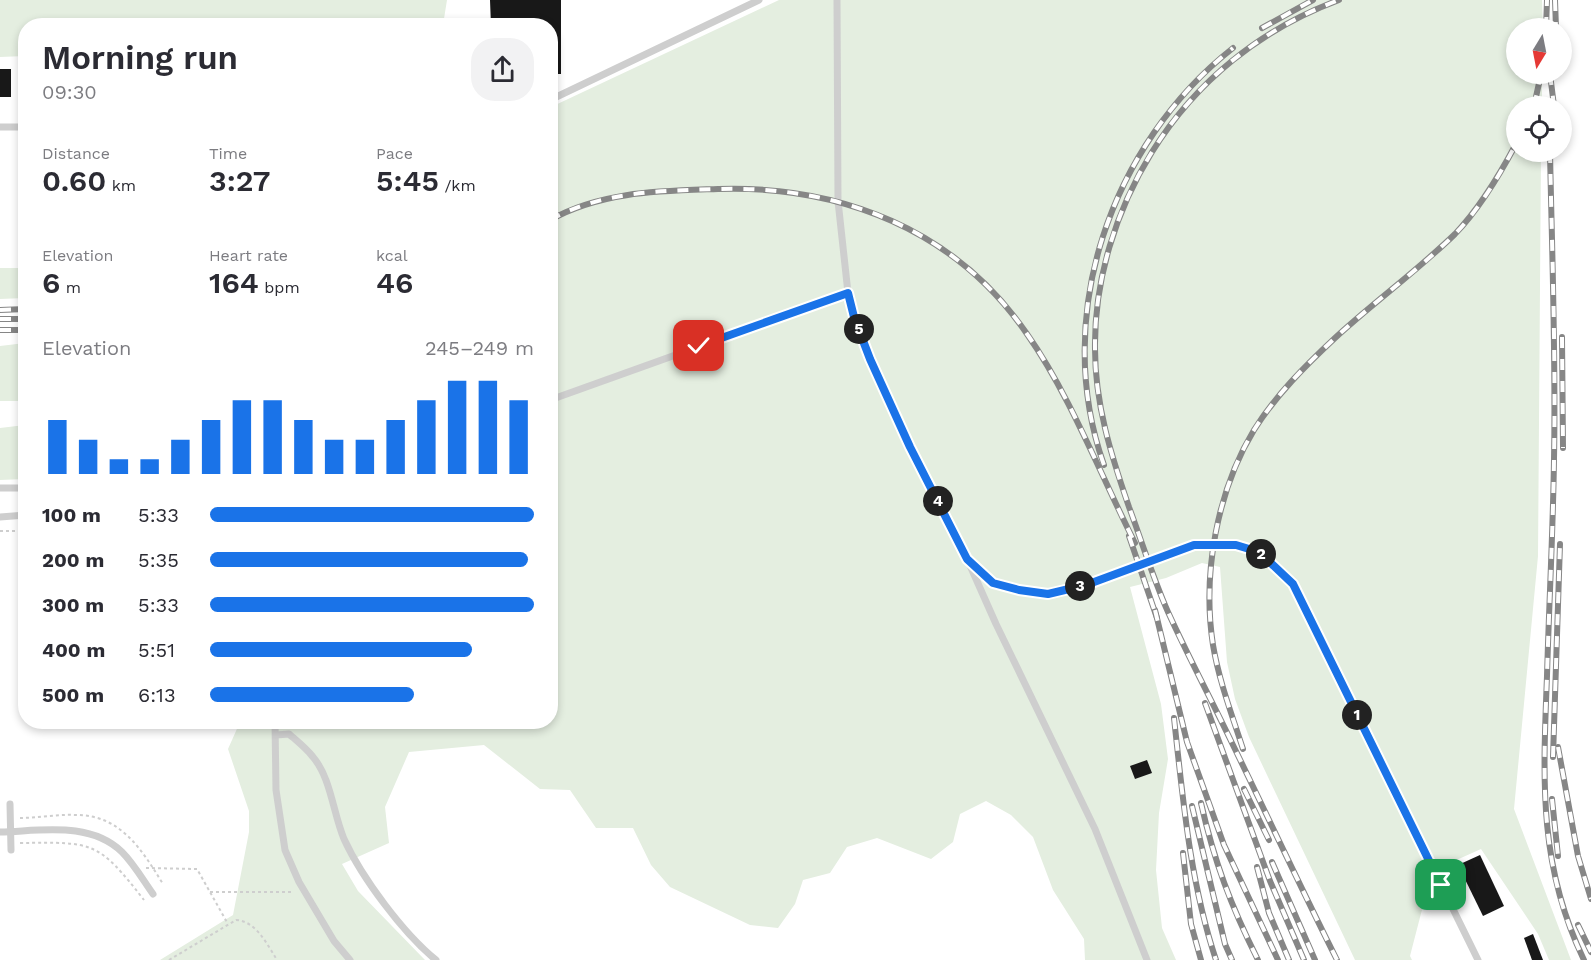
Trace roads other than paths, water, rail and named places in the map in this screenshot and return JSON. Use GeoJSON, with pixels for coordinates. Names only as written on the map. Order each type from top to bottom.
{"type":"FeatureCollection","features":[{"type":"Feature","properties":{"kind":"lane"},"geometry":{"type":"LineString","coordinates":[[558,96],[759,0]]}},
{"type":"Feature","properties":{"kind":"lane"},"geometry":{"type":"LineString","coordinates":[[837,0],[838,201],[848,293],[854,317],[910,447],[967,559],[1095,829],[1147,960]]}},
{"type":"Feature","properties":{"kind":"lane"},"geometry":{"type":"LineString","coordinates":[[0,127],[18,127]]}},
{"type":"Feature","properties":{"kind":"lane"},"geometry":{"type":"LineString","coordinates":[[558,397],[848,293]]}},
{"type":"Feature","properties":{"kind":"lane"},"geometry":{"type":"LineString","coordinates":[[0,488],[18,488]]}},
{"type":"Feature","properties":{"kind":"lane"},"geometry":{"type":"LineString","coordinates":[[0,517],[18,516]]}},
{"type":"Feature","properties":{"kind":"lane"},"geometry":{"type":"LineString","coordinates":[[967,559],[993,583],[1048,594],[1086,585],[1194,545],[1236,545],[1259,552],[1293,584],[1478,960]]}},
{"type":"Feature","properties":{"kind":"lane"},"geometry":{"type":"LineString","coordinates":[[276,729],[276,790],[285,850],[305,892],[334,941],[350,960]]}},
{"type":"Feature","properties":{"kind":"lane"},"geometry":{"type":"LineString","coordinates":[[276,735],[289,734],[314,758],[325,781],[344,837],[361,871],[419,946],[436,960]]}},
{"type":"Feature","properties":{"kind":"lane"},"geometry":{"type":"LineString","coordinates":[[10,804],[11,846]]}},
{"type":"Feature","properties":{"kind":"lane"},"geometry":{"type":"LineString","coordinates":[[0,832],[68,831],[91,834],[107,840],[121,851],[153,894]]}},
{"type":"Feature","properties":{"kind":"railway"},"geometry":{"type":"LineString","coordinates":[[1262,28],[1313,0]]}},
{"type":"Feature","properties":{"kind":"railway"},"geometry":{"type":"LineString","coordinates":[[1337,960],[1183,645],[1152,573],[1110,449],[1098,390],[1095,349],[1098,297],[1110,246],[1139,174],[1169,126],[1210,80],[1257,42],[1310,12],[1339,0]]}},
{"type":"Feature","properties":{"kind":"railway"},"geometry":{"type":"LineString","coordinates":[[1546,18],[1547,0]]}},
{"type":"Feature","properties":{"kind":"railway"},"geometry":{"type":"LineString","coordinates":[[1555,0],[1556,18]]}},
{"type":"Feature","properties":{"kind":"railway"},"geometry":{"type":"LineString","coordinates":[[1104,465],[1089,408],[1085,350],[1089,293],[1103,237],[1125,183],[1154,133],[1190,87],[1233,48]]}},
{"type":"Feature","properties":{"kind":"railway"},"geometry":{"type":"LineString","coordinates":[[1536,96],[1539,84]]}},
{"type":"Feature","properties":{"kind":"railway"},"geometry":{"type":"LineString","coordinates":[[1551,84],[1553,96]]}},
{"type":"Feature","properties":{"kind":"railway"},"geometry":{"type":"LineString","coordinates":[[1243,749],[1226,698],[1213,645],[1210,618],[1211,562],[1216,534],[1230,479],[1241,454],[1254,430],[1281,393],[1335,338],[1455,234],[1473,213],[1506,162]]}},
{"type":"Feature","properties":{"kind":"railway"},"geometry":{"type":"LineString","coordinates":[[1550,162],[1554,421],[1545,786],[1551,856],[1558,890],[1569,925],[1584,960]]}},
{"type":"Feature","properties":{"kind":"railway"},"geometry":{"type":"LineString","coordinates":[[558,216],[590,203],[632,194],[718,189],[764,190],[808,195],[851,206],[892,221],[930,241],[966,267],[998,298],[1027,334],[1071,409],[1135,543]]}},
{"type":"Feature","properties":{"kind":"railway"},"geometry":{"type":"LineString","coordinates":[[0,310],[18,309]]}},
{"type":"Feature","properties":{"kind":"railway"},"geometry":{"type":"LineString","coordinates":[[0,319],[18,319]]}},
{"type":"Feature","properties":{"kind":"railway"},"geometry":{"type":"LineString","coordinates":[[0,330],[18,330]]}},
{"type":"Feature","properties":{"kind":"railway"},"geometry":{"type":"LineString","coordinates":[[1562,337],[1563,448]]}},
{"type":"Feature","properties":{"kind":"railway"},"geometry":{"type":"LineString","coordinates":[[1129,536],[1157,618]]}},
{"type":"Feature","properties":{"kind":"railway"},"geometry":{"type":"LineString","coordinates":[[1553,757],[1560,544]]}},
{"type":"Feature","properties":{"kind":"railway"},"geometry":{"type":"LineString","coordinates":[[1155,610],[1187,742],[1224,845],[1278,960]]}},
{"type":"Feature","properties":{"kind":"railway"},"geometry":{"type":"LineString","coordinates":[[1205,703],[1270,881],[1304,960]]}},
{"type":"Feature","properties":{"kind":"railway"},"geometry":{"type":"LineString","coordinates":[[1174,718],[1184,810],[1194,871],[1216,960]]}},
{"type":"Feature","properties":{"kind":"railway"},"geometry":{"type":"LineString","coordinates":[[1558,747],[1578,856],[1591,899]]}},
{"type":"Feature","properties":{"kind":"railway"},"geometry":{"type":"LineString","coordinates":[[1244,789],[1269,840]]}},
{"type":"Feature","properties":{"kind":"railway"},"geometry":{"type":"LineString","coordinates":[[1552,799],[1558,856]]}},
{"type":"Feature","properties":{"kind":"railway"},"geometry":{"type":"LineString","coordinates":[[1201,803],[1224,883],[1258,960]]}},
{"type":"Feature","properties":{"kind":"railway"},"geometry":{"type":"LineString","coordinates":[[1192,806],[1225,944],[1232,960]]}},
{"type":"Feature","properties":{"kind":"railway"},"geometry":{"type":"LineString","coordinates":[[1183,853],[1191,924],[1201,960]]}},
{"type":"Feature","properties":{"kind":"railway"},"geometry":{"type":"LineString","coordinates":[[1272,862],[1315,960]]}},
{"type":"Feature","properties":{"kind":"railway"},"geometry":{"type":"LineString","coordinates":[[1257,867],[1269,913],[1289,960]]}},
{"type":"Feature","properties":{"kind":"railway"},"geometry":{"type":"LineString","coordinates":[[1578,925],[1591,952]]}}]}
